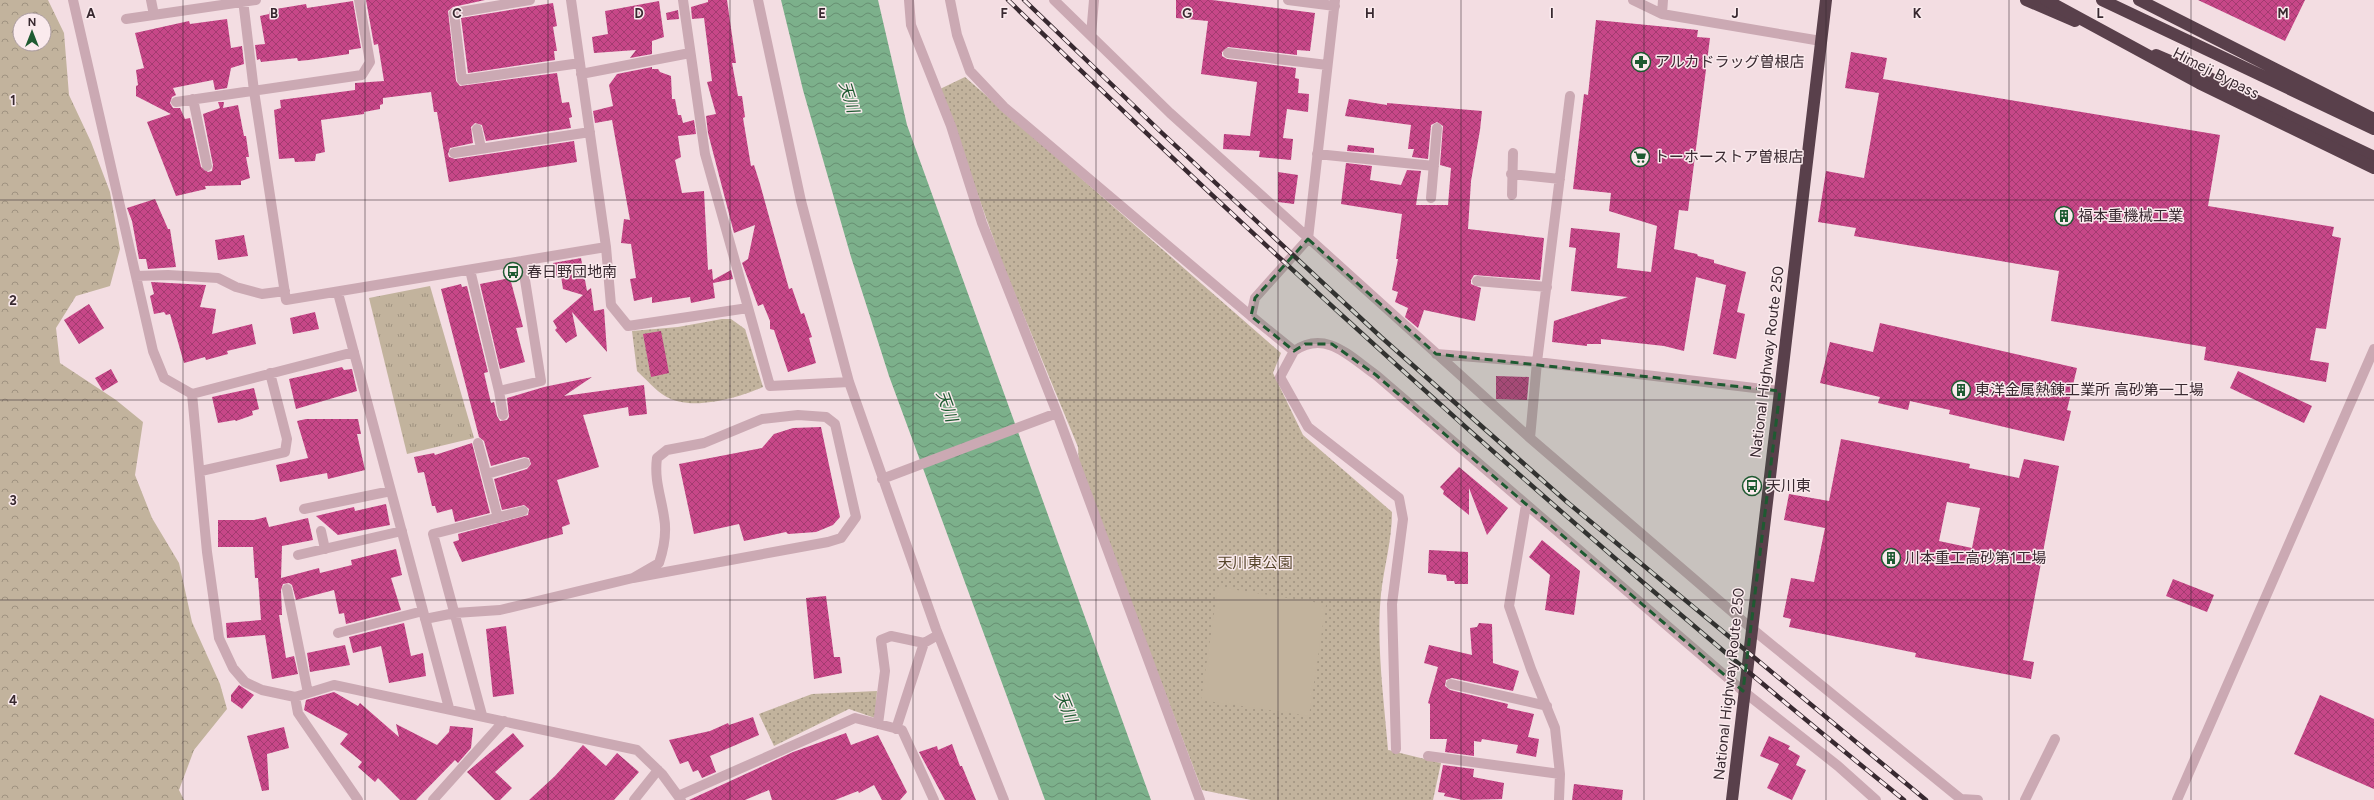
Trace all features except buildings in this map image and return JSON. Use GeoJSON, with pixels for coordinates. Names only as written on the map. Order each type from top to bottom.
{"type":"FeatureCollection","features":[{"type":"Feature","properties":{"kind":"highway","name":"National Highway Route 250"},"geometry":{"type":"LineString","coordinates":[[1732,800],[1743,691],[1826,0]]}},
{"type":"Feature","properties":{"kind":"highway"},"geometry":{"type":"LineString","coordinates":[[2026,0],[2204,75],[2374,157]]}},
{"type":"Feature","properties":{"kind":"highway","name":"Himeji Bypass"},"geometry":{"type":"LineString","coordinates":[[2046,0],[2199,83],[2374,168]]}},
{"type":"Feature","properties":{"kind":"highway","name":"Himeji Bypass"},"geometry":{"type":"LineString","coordinates":[[2102,0],[2374,129]]}},
{"type":"Feature","properties":{"kind":"highway"},"geometry":{"type":"LineString","coordinates":[[2145,1],[2374,119]]}},
{"type":"Feature","properties":{"kind":"street"},"geometry":{"type":"LineString","coordinates":[[73,0],[153,351],[164,378],[192,394],[354,352]]}},
{"type":"Feature","properties":{"kind":"street"},"geometry":{"type":"LineString","coordinates":[[151,0],[154,15]]}},
{"type":"Feature","properties":{"kind":"street"},"geometry":{"type":"LineString","coordinates":[[126,19],[256,0]]}},
{"type":"Feature","properties":{"kind":"street"},"geometry":{"type":"LineString","coordinates":[[176,102],[362,75],[370,62],[359,0]]}},
{"type":"Feature","properties":{"kind":"street"},"geometry":{"type":"LineString","coordinates":[[530,0],[454,13],[462,80],[580,63]]}},
{"type":"Feature","properties":{"kind":"street"},"geometry":{"type":"LineString","coordinates":[[571,0],[606,247],[612,305],[628,326],[748,308]]}},
{"type":"Feature","properties":{"kind":"street"},"geometry":{"type":"LineString","coordinates":[[683,0],[705,154],[770,386],[849,382]]}},
{"type":"Feature","properties":{"kind":"street"},"geometry":{"type":"LineString","coordinates":[[758,0],[801,201],[849,382],[938,635],[1004,800]]}},
{"type":"Feature","properties":{"kind":"street"},"geometry":{"type":"LineString","coordinates":[[909,0],[911,25],[951,126],[982,223],[1057,414],[1200,800]]}},
{"type":"Feature","properties":{"kind":"street"},"geometry":{"type":"LineString","coordinates":[[950,0],[957,35],[970,71],[1004,107],[1294,351]]}},
{"type":"Feature","properties":{"kind":"street"},"geometry":{"type":"LineString","coordinates":[[1054,0],[1170,113],[1530,438],[1751,628],[1962,799],[1978,800]]}},
{"type":"Feature","properties":{"kind":"street"},"geometry":{"type":"LineString","coordinates":[[1091,35],[1094,0]]}},
{"type":"Feature","properties":{"kind":"street"},"geometry":{"type":"LineString","coordinates":[[1251,316],[1255,298],[1308,239],[1335,3],[1288,0]]}},
{"type":"Feature","properties":{"kind":"street"},"geometry":{"type":"LineString","coordinates":[[1633,0],[1662,14],[1821,41]]}},
{"type":"Feature","properties":{"kind":"street"},"geometry":{"type":"LineString","coordinates":[[1662,14],[1663,0]]}},
{"type":"Feature","properties":{"kind":"street"},"geometry":{"type":"LineString","coordinates":[[244,1],[254,91],[286,300],[338,293],[606,247]]}},
{"type":"Feature","properties":{"kind":"street"},"geometry":{"type":"LineString","coordinates":[[581,74],[690,53]]}},
{"type":"Feature","properties":{"kind":"street"},"geometry":{"type":"LineString","coordinates":[[1228,53],[1327,65]]}},
{"type":"Feature","properties":{"kind":"street"},"geometry":{"type":"LineString","coordinates":[[1530,438],[1537,362],[1570,96]]}},
{"type":"Feature","properties":{"kind":"street"},"geometry":{"type":"LineString","coordinates":[[193,99],[207,166]]}},
{"type":"Feature","properties":{"kind":"street"},"geometry":{"type":"LineString","coordinates":[[1431,198],[1437,128]]}},
{"type":"Feature","properties":{"kind":"street"},"geometry":{"type":"LineString","coordinates":[[477,129],[481,148]]}},
{"type":"Feature","properties":{"kind":"street"},"geometry":{"type":"LineString","coordinates":[[454,153],[590,132]]}},
{"type":"Feature","properties":{"kind":"street"},"geometry":{"type":"LineString","coordinates":[[1512,195],[1511,174],[1513,153]]}},
{"type":"Feature","properties":{"kind":"street"},"geometry":{"type":"LineString","coordinates":[[1317,154],[1434,166]]}},
{"type":"Feature","properties":{"kind":"street"},"geometry":{"type":"LineString","coordinates":[[1511,174],[1560,179]]}},
{"type":"Feature","properties":{"kind":"street"},"geometry":{"type":"LineString","coordinates":[[499,392],[541,381],[522,261]]}},
{"type":"Feature","properties":{"kind":"street"},"geometry":{"type":"LineString","coordinates":[[470,270],[499,392],[503,415]]}},
{"type":"Feature","properties":{"kind":"street"},"geometry":{"type":"LineString","coordinates":[[136,276],[168,275],[218,278],[236,287],[262,294],[285,291]]}},
{"type":"Feature","properties":{"kind":"street"},"geometry":{"type":"LineString","coordinates":[[1477,281],[1547,287]]}},
{"type":"Feature","properties":{"kind":"street"},"geometry":{"type":"LineString","coordinates":[[338,293],[449,708]]}},
{"type":"Feature","properties":{"kind":"street"},"geometry":{"type":"LineString","coordinates":[[1396,749],[1392,604],[1403,519],[1399,498],[1308,427],[1280,377],[1294,351],[1305,344],[1332,344],[1376,375],[1743,691],[1838,766],[1876,800]]}},
{"type":"Feature","properties":{"kind":"street"},"geometry":{"type":"LineString","coordinates":[[2177,800],[2374,349]]}},
{"type":"Feature","properties":{"kind":"street"},"geometry":{"type":"LineString","coordinates":[[1436,354],[1537,362],[1780,392]]}},
{"type":"Feature","properties":{"kind":"street"},"geometry":{"type":"LineString","coordinates":[[201,471],[285,452],[287,439],[270,373]]}},
{"type":"Feature","properties":{"kind":"street"},"geometry":{"type":"LineString","coordinates":[[192,394],[201,471],[207,552],[219,638],[233,668],[245,682],[262,690],[295,697],[334,685],[482,715],[637,750],[658,770],[680,798],[855,718],[902,730],[934,800]]}},
{"type":"Feature","properties":{"kind":"street"},"geometry":{"type":"LineString","coordinates":[[882,479],[1057,414]]}},
{"type":"Feature","properties":{"kind":"street"},"geometry":{"type":"LineString","coordinates":[[338,633],[424,615],[500,610],[633,578],[828,542],[841,538],[856,517],[835,424],[826,417],[798,415],[762,419],[704,443],[667,450],[657,458],[655,472],[657,487],[665,518],[665,545],[660,563],[633,578]]}},
{"type":"Feature","properties":{"kind":"street"},"geometry":{"type":"LineString","coordinates":[[478,443],[498,518]]}},
{"type":"Feature","properties":{"kind":"street"},"geometry":{"type":"LineString","coordinates":[[487,474],[525,463]]}},
{"type":"Feature","properties":{"kind":"street"},"geometry":{"type":"LineString","coordinates":[[304,508],[391,491]]}},
{"type":"Feature","properties":{"kind":"street"},"geometry":{"type":"LineString","coordinates":[[1526,505],[1509,606],[1531,668],[1555,728],[1560,774],[1559,800]]}},
{"type":"Feature","properties":{"kind":"street"},"geometry":{"type":"LineString","coordinates":[[482,715],[433,534],[524,511]]}},
{"type":"Feature","properties":{"kind":"street"},"geometry":{"type":"LineString","coordinates":[[298,555],[402,531]]}},
{"type":"Feature","properties":{"kind":"street"},"geometry":{"type":"LineString","coordinates":[[321,532],[325,549]]}},
{"type":"Feature","properties":{"kind":"street"},"geometry":{"type":"LineString","coordinates":[[287,589],[308,693]]}},
{"type":"Feature","properties":{"kind":"street"},"geometry":{"type":"LineString","coordinates":[[878,724],[885,671],[881,640],[891,636],[924,643],[938,635]]}},
{"type":"Feature","properties":{"kind":"street"},"geometry":{"type":"LineString","coordinates":[[896,729],[924,643]]}},
{"type":"Feature","properties":{"kind":"street"},"geometry":{"type":"LineString","coordinates":[[1451,684],[1547,706]]}},
{"type":"Feature","properties":{"kind":"street"},"geometry":{"type":"LineString","coordinates":[[295,697],[298,712],[358,800]]}},
{"type":"Feature","properties":{"kind":"street"},"geometry":{"type":"LineString","coordinates":[[433,800],[504,721]]}},
{"type":"Feature","properties":{"kind":"street"},"geometry":{"type":"LineString","coordinates":[[2025,800],[2055,739]]}},
{"type":"Feature","properties":{"kind":"street"},"geometry":{"type":"LineString","coordinates":[[1428,756],[1560,774]]}},
{"type":"Feature","properties":{"kind":"street"},"geometry":{"type":"LineString","coordinates":[[634,800],[658,770]]}},
{"type":"Feature","properties":{"kind":"highlighted area"},"geometry":{"type":"Polygon","coordinates":[[[1308,239],[1436,354],[1780,391],[1743,691],[1376,375],[1332,344],[1305,344],[1294,351],[1251,316],[1255,298],[1308,239]]]}},
{"type":"Feature","properties":{"kind":"green space"},"geometry":{"type":"Polygon","coordinates":[[[0,0],[48,0],[64,33],[69,95],[91,142],[110,192],[120,249],[110,286],[76,296],[56,328],[60,363],[116,400],[143,422],[135,475],[152,518],[179,563],[192,622],[220,684],[227,709],[194,750],[179,790],[184,800],[0,800],[0,0]]]}},
{"type":"Feature","properties":{"kind":"green space","name":"天川東公園"},"geometry":{"type":"Polygon","coordinates":[[[965,77],[1281,353],[1273,373],[1303,435],[1392,512],[1391,533],[1382,584],[1379,632],[1388,750],[1441,763],[1433,800],[1251,800],[1202,790],[1079,465],[1078,447],[1003,265],[940,89],[965,77]]]}},
{"type":"Feature","properties":{"kind":"green space"},"geometry":{"type":"Polygon","coordinates":[[[430,286],[474,438],[407,454],[369,298],[430,286]]]}},
{"type":"Feature","properties":{"kind":"green space"},"geometry":{"type":"Polygon","coordinates":[[[722,319],[731,319],[745,329],[763,387],[728,399],[714,402],[687,403],[675,401],[661,394],[637,371],[632,331],[678,327],[722,319]]]}},
{"type":"Feature","properties":{"kind":"green space"},"geometry":{"type":"Polygon","coordinates":[[[1218,587],[1326,604],[1309,716],[1201,700],[1218,587]]]}},
{"type":"Feature","properties":{"kind":"green space"},"geometry":{"type":"Polygon","coordinates":[[[877,691],[875,718],[849,709],[774,746],[759,714],[812,694],[877,691]]]}},
{"type":"Feature","properties":{"kind":"water","name":"天川"},"geometry":{"type":"Polygon","coordinates":[[[781,0],[878,0],[907,125],[1151,800],[1045,800],[889,376],[851,257],[803,90],[781,0]]]}},
{"type":"Feature","properties":{"kind":"railway"},"geometry":{"type":"LineString","coordinates":[[1008,0],[1225,207],[1447,410],[1559,510],[1673,608],[1904,800]]}},
{"type":"Feature","properties":{"kind":"railway"},"geometry":{"type":"LineString","coordinates":[[1024,0],[1162,133],[1381,337],[1567,502],[1926,800]]}},
{"type":"Feature","properties":{"kind":"place","name":"アルカドラッグ曽根店"},"geometry":{"type":"Point","coordinates":[1641,62]}},
{"type":"Feature","properties":{"kind":"place","name":"トーホーストア曽根店"},"geometry":{"type":"Point","coordinates":[1640,157]}},
{"type":"Feature","properties":{"kind":"place","name":"福本重機械工業"},"geometry":{"type":"Point","coordinates":[2064,216]}},
{"type":"Feature","properties":{"kind":"place","name":"春日野団地南"},"geometry":{"type":"Point","coordinates":[513,272]}},
{"type":"Feature","properties":{"kind":"place","name":"東洋金属熱錬工業所 高砂第一工場"},"geometry":{"type":"Point","coordinates":[1961,390]}},
{"type":"Feature","properties":{"kind":"place","name":"天川東"},"geometry":{"type":"Point","coordinates":[1752,486]}},
{"type":"Feature","properties":{"kind":"place","name":"川本重工高砂第1工場"},"geometry":{"type":"Point","coordinates":[1891,558]}}]}
